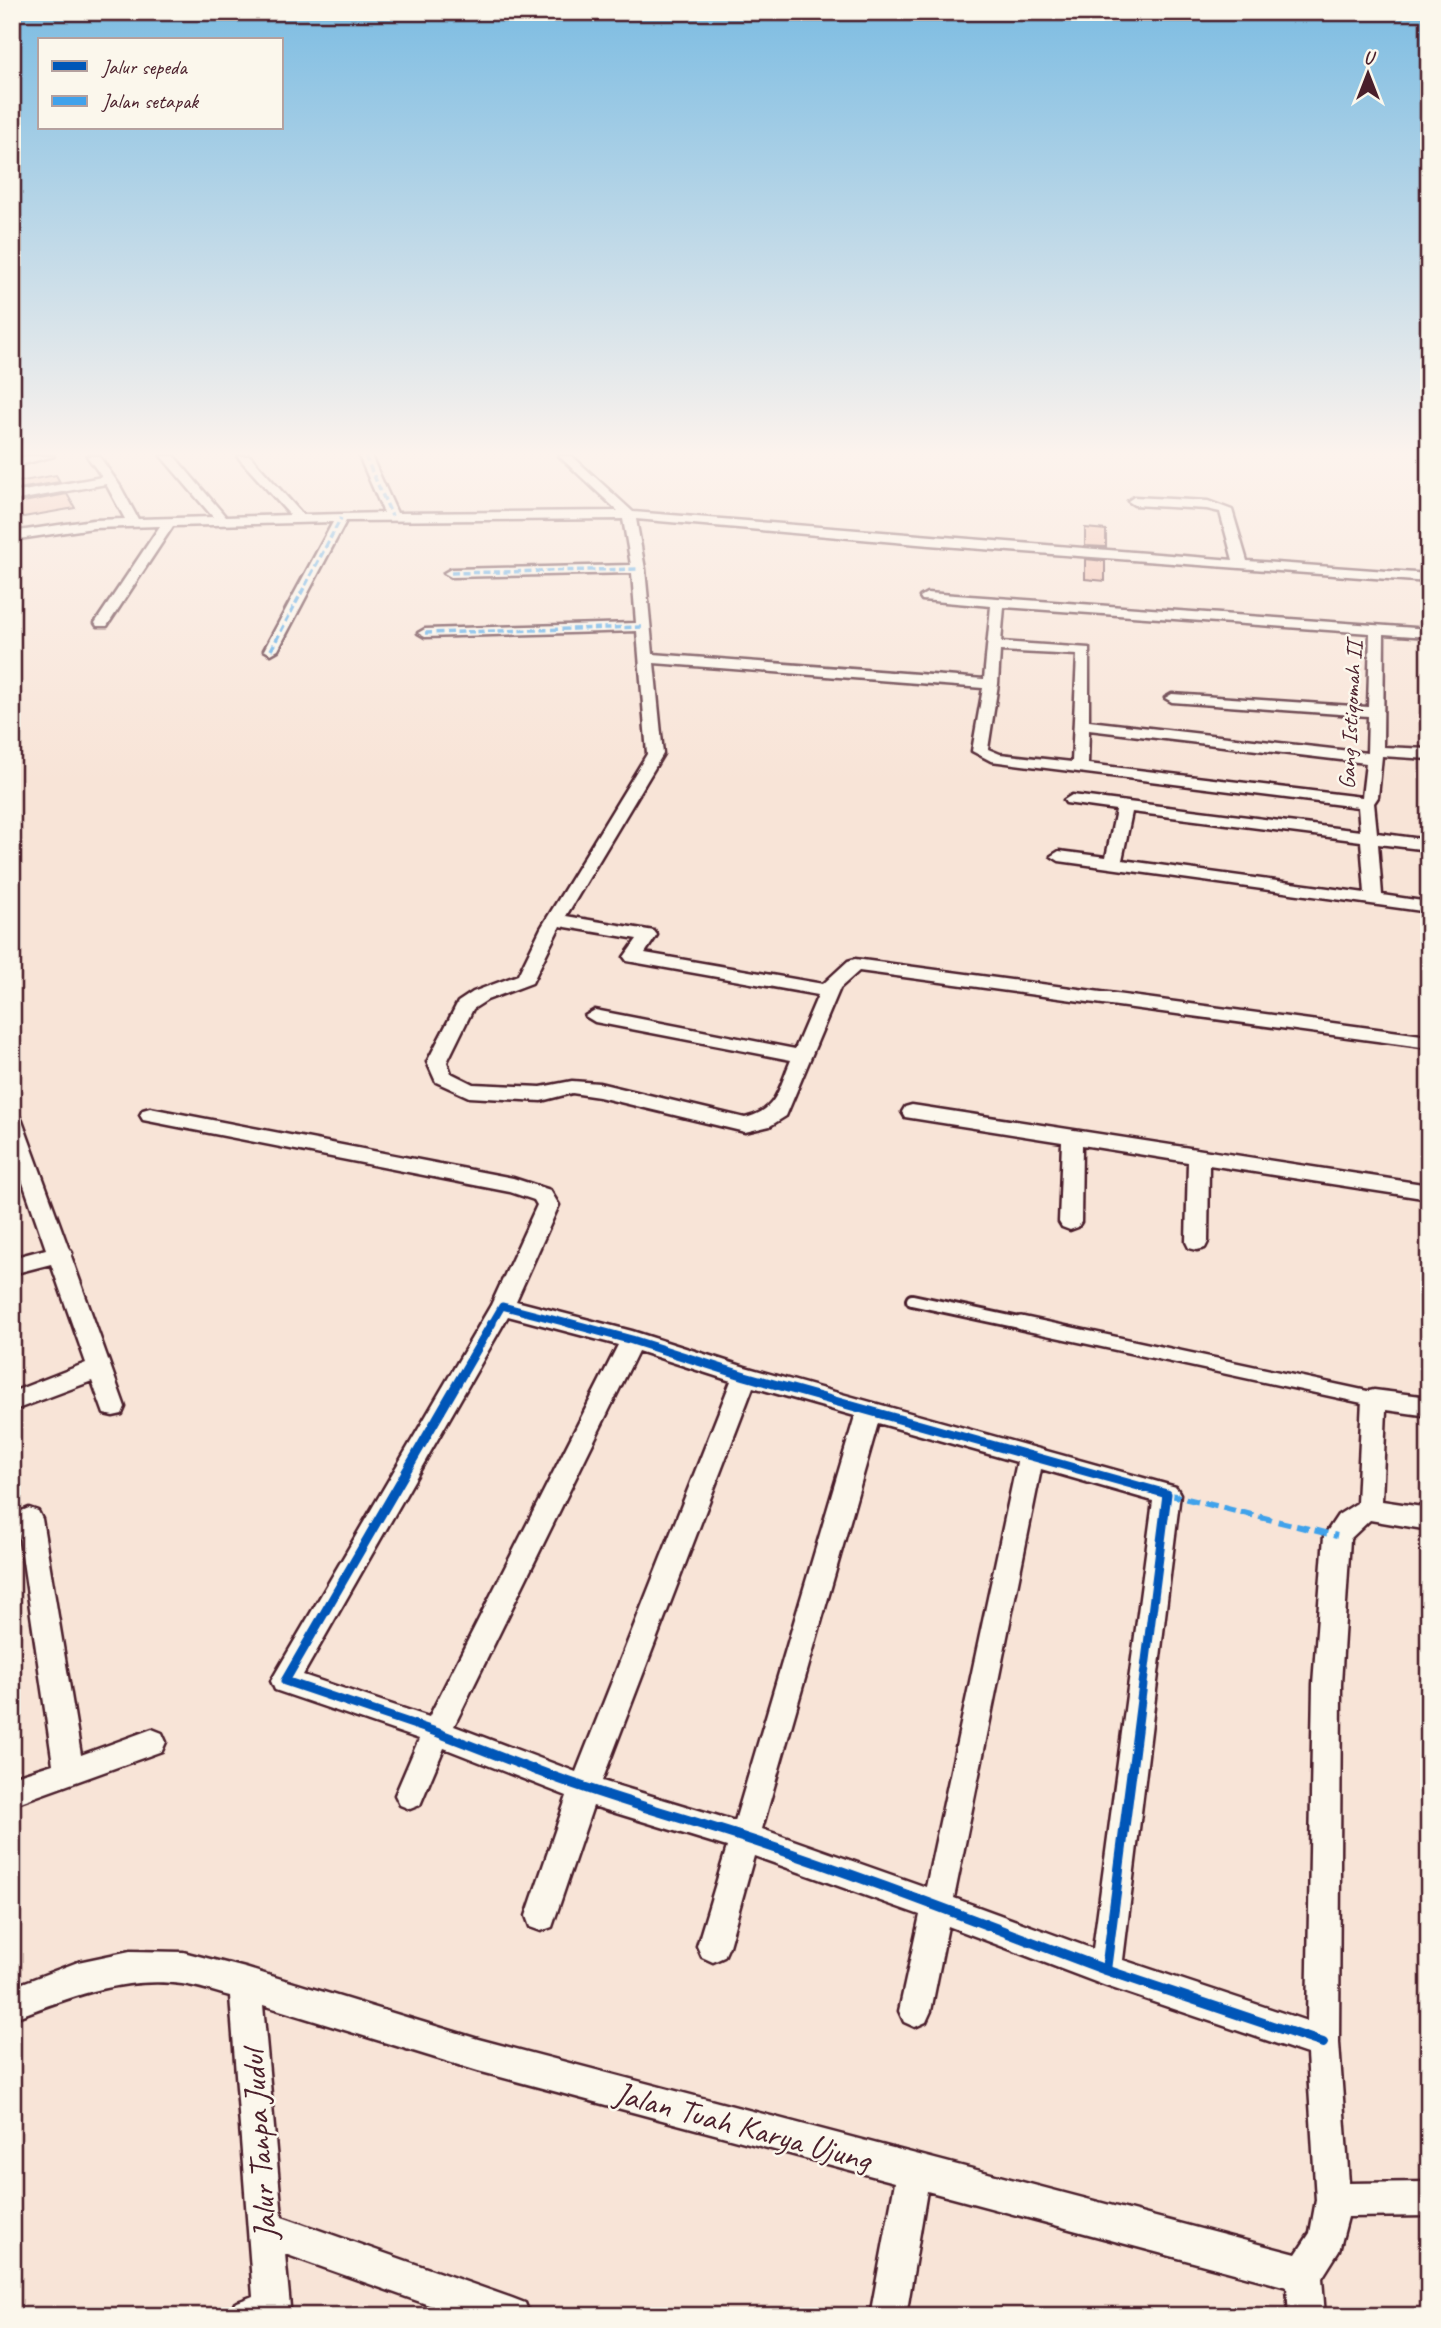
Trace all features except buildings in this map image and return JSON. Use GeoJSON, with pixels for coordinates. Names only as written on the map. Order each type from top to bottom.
{"type":"FeatureCollection","features":[{"type":"Feature","properties":{"kind":"street"},"geometry":{"type":"LineString","coordinates":[[102,623],[141,565]]}},
{"type":"Feature","properties":{"kind":"street"},"geometry":{"type":"LineString","coordinates":[[271,650],[316,565]]}},
{"type":"Feature","properties":{"kind":"street"},"geometry":{"type":"LineString","coordinates":[[638,565],[655,754],[555,920],[525,979],[480,996],[465,1006],[437,1062],[443,1077],[469,1090],[541,1094],[572,1087],[598,1090],[745,1125],[763,1121],[779,1111],[829,991],[846,970],[855,964],[1429,1042]]}},
{"type":"Feature","properties":{"kind":"street"},"geometry":{"type":"LineString","coordinates":[[1250,565],[1429,578]]}},
{"type":"Feature","properties":{"kind":"street"},"geometry":{"type":"LineString","coordinates":[[451,573],[639,569]]}},
{"type":"Feature","properties":{"kind":"street"},"geometry":{"type":"LineString","coordinates":[[927,597],[1429,634]]}},
{"type":"Feature","properties":{"kind":"street"},"geometry":{"type":"LineString","coordinates":[[998,603],[991,684],[980,751],[997,758],[1366,803]]}},
{"type":"Feature","properties":{"kind":"street"},"geometry":{"type":"LineString","coordinates":[[425,633],[643,627]]}},
{"type":"Feature","properties":{"kind":"street","name":"Gang Istiqomah II"},"geometry":{"type":"LineString","coordinates":[[1374,899],[1366,803],[1370,797],[1375,755],[1377,630]]}},
{"type":"Feature","properties":{"kind":"street"},"geometry":{"type":"LineString","coordinates":[[993,646],[1084,651],[1080,767]]}},
{"type":"Feature","properties":{"kind":"street"},"geometry":{"type":"LineString","coordinates":[[645,658],[991,684]]}},
{"type":"Feature","properties":{"kind":"street"},"geometry":{"type":"LineString","coordinates":[[1172,698],[1376,712]]}},
{"type":"Feature","properties":{"kind":"street"},"geometry":{"type":"LineString","coordinates":[[1082,725],[1375,755],[1429,754]]}},
{"type":"Feature","properties":{"kind":"street"},"geometry":{"type":"LineString","coordinates":[[1072,800],[1429,845]]}},
{"type":"Feature","properties":{"kind":"street"},"geometry":{"type":"LineString","coordinates":[[1113,864],[1125,807]]}},
{"type":"Feature","properties":{"kind":"street"},"geometry":{"type":"LineString","coordinates":[[1059,856],[1429,907]]}},
{"type":"Feature","properties":{"kind":"street"},"geometry":{"type":"LineString","coordinates":[[555,920],[648,936],[633,957],[829,991]]}},
{"type":"Feature","properties":{"kind":"street"},"geometry":{"type":"LineString","coordinates":[[595,1016],[801,1056]]}},
{"type":"Feature","properties":{"kind":"street"},"geometry":{"type":"LineString","coordinates":[[912,1112],[1429,1192]]}},
{"type":"Feature","properties":{"kind":"street"},"geometry":{"type":"LineString","coordinates":[[150,1115],[513,1185],[542,1195],[548,1205],[502,1306],[285,1681],[436,1732],[584,1789],[745,1838],[937,1905],[1106,1970],[1323,2043]]}},
{"type":"Feature","properties":{"kind":"street"},"geometry":{"type":"LineString","coordinates":[[12,1121],[21,1173],[61,1253],[113,1407]]}},
{"type":"Feature","properties":{"kind":"street"},"geometry":{"type":"LineString","coordinates":[[1070,1222],[1072,1138]]}},
{"type":"Feature","properties":{"kind":"street"},"geometry":{"type":"LineString","coordinates":[[1197,1242],[1199,1157]]}},
{"type":"Feature","properties":{"kind":"street"},"geometry":{"type":"LineString","coordinates":[[12,1266],[61,1253]]}},
{"type":"Feature","properties":{"kind":"street"},"geometry":{"type":"LineString","coordinates":[[502,1306],[632,1340],[745,1376],[1167,1494],[1106,1970]]}},
{"type":"Feature","properties":{"kind":"street"},"geometry":{"type":"LineString","coordinates":[[410,1795],[436,1732],[632,1340]]}},
{"type":"Feature","properties":{"kind":"street"},"geometry":{"type":"LineString","coordinates":[[12,1402],[99,1368]]}},
{"type":"Feature","properties":{"kind":"street"},"geometry":{"type":"LineString","coordinates":[[541,1916],[584,1789],[745,1376]]}},
{"type":"Feature","properties":{"kind":"street"},"geometry":{"type":"LineString","coordinates":[[1369,1509],[1374,1399],[1429,1407]]}},
{"type":"Feature","properties":{"kind":"street"},"geometry":{"type":"LineString","coordinates":[[713,1946],[869,1411]]}},
{"type":"Feature","properties":{"kind":"street"},"geometry":{"type":"LineString","coordinates":[[915,2011],[1031,1457]]}},
{"type":"Feature","properties":{"kind":"street"},"geometry":{"type":"LineString","coordinates":[[1307,2316],[1304,2274],[1327,2239],[1333,2200],[1323,2043],[1327,1684],[1337,1536],[1346,1523],[1359,1512],[1369,1509],[1429,1519]]}},
{"type":"Feature","properties":{"kind":"street"},"geometry":{"type":"LineString","coordinates":[[12,1526],[29,1519],[69,1773]]}},
{"type":"Feature","properties":{"kind":"street"},"geometry":{"type":"LineString","coordinates":[[12,1791],[152,1742]]}},
{"type":"Feature","properties":{"kind":"street","name":"Jalan Tuah Karya Ujung"},"geometry":{"type":"LineString","coordinates":[[12,2003],[78,1979],[130,1967],[183,1968],[246,1984],[478,2055],[1304,2274]]}},
{"type":"Feature","properties":{"kind":"street","name":"Jalur Tanpa Judul"},"geometry":{"type":"LineString","coordinates":[[246,1984],[265,2229],[265,2313]]}},
{"type":"Feature","properties":{"kind":"street"},"geometry":{"type":"LineString","coordinates":[[888,2316],[914,2170]]}},
{"type":"Feature","properties":{"kind":"street"},"geometry":{"type":"LineString","coordinates":[[1333,2200],[1429,2199]]}},
{"type":"Feature","properties":{"kind":"street"},"geometry":{"type":"LineString","coordinates":[[265,2229],[512,2316]]}},
{"type":"Feature","properties":{"kind":"lane"},"geometry":{"type":"LineString","coordinates":[[912,1300],[1374,1399]]}},
{"type":"Feature","properties":{"kind":"marked path"},"geometry":{"type":"LineString","coordinates":[[271,650],[316,565]]}},
{"type":"Feature","properties":{"kind":"marked path"},"geometry":{"type":"LineString","coordinates":[[451,573],[638,569]]}},
{"type":"Feature","properties":{"kind":"marked path"},"geometry":{"type":"LineString","coordinates":[[425,633],[643,627]]}},
{"type":"Feature","properties":{"kind":"marked path"},"geometry":{"type":"LineString","coordinates":[[1167,1494],[1337,1536]]}},
{"type":"Feature","properties":{"kind":"cycle path"},"geometry":{"type":"LineString","coordinates":[[1106,1970],[1167,1494],[745,1376],[632,1340],[502,1306],[285,1681],[436,1732],[584,1789],[745,1838],[872,1882],[1106,1970],[1323,2043]]}}]}
